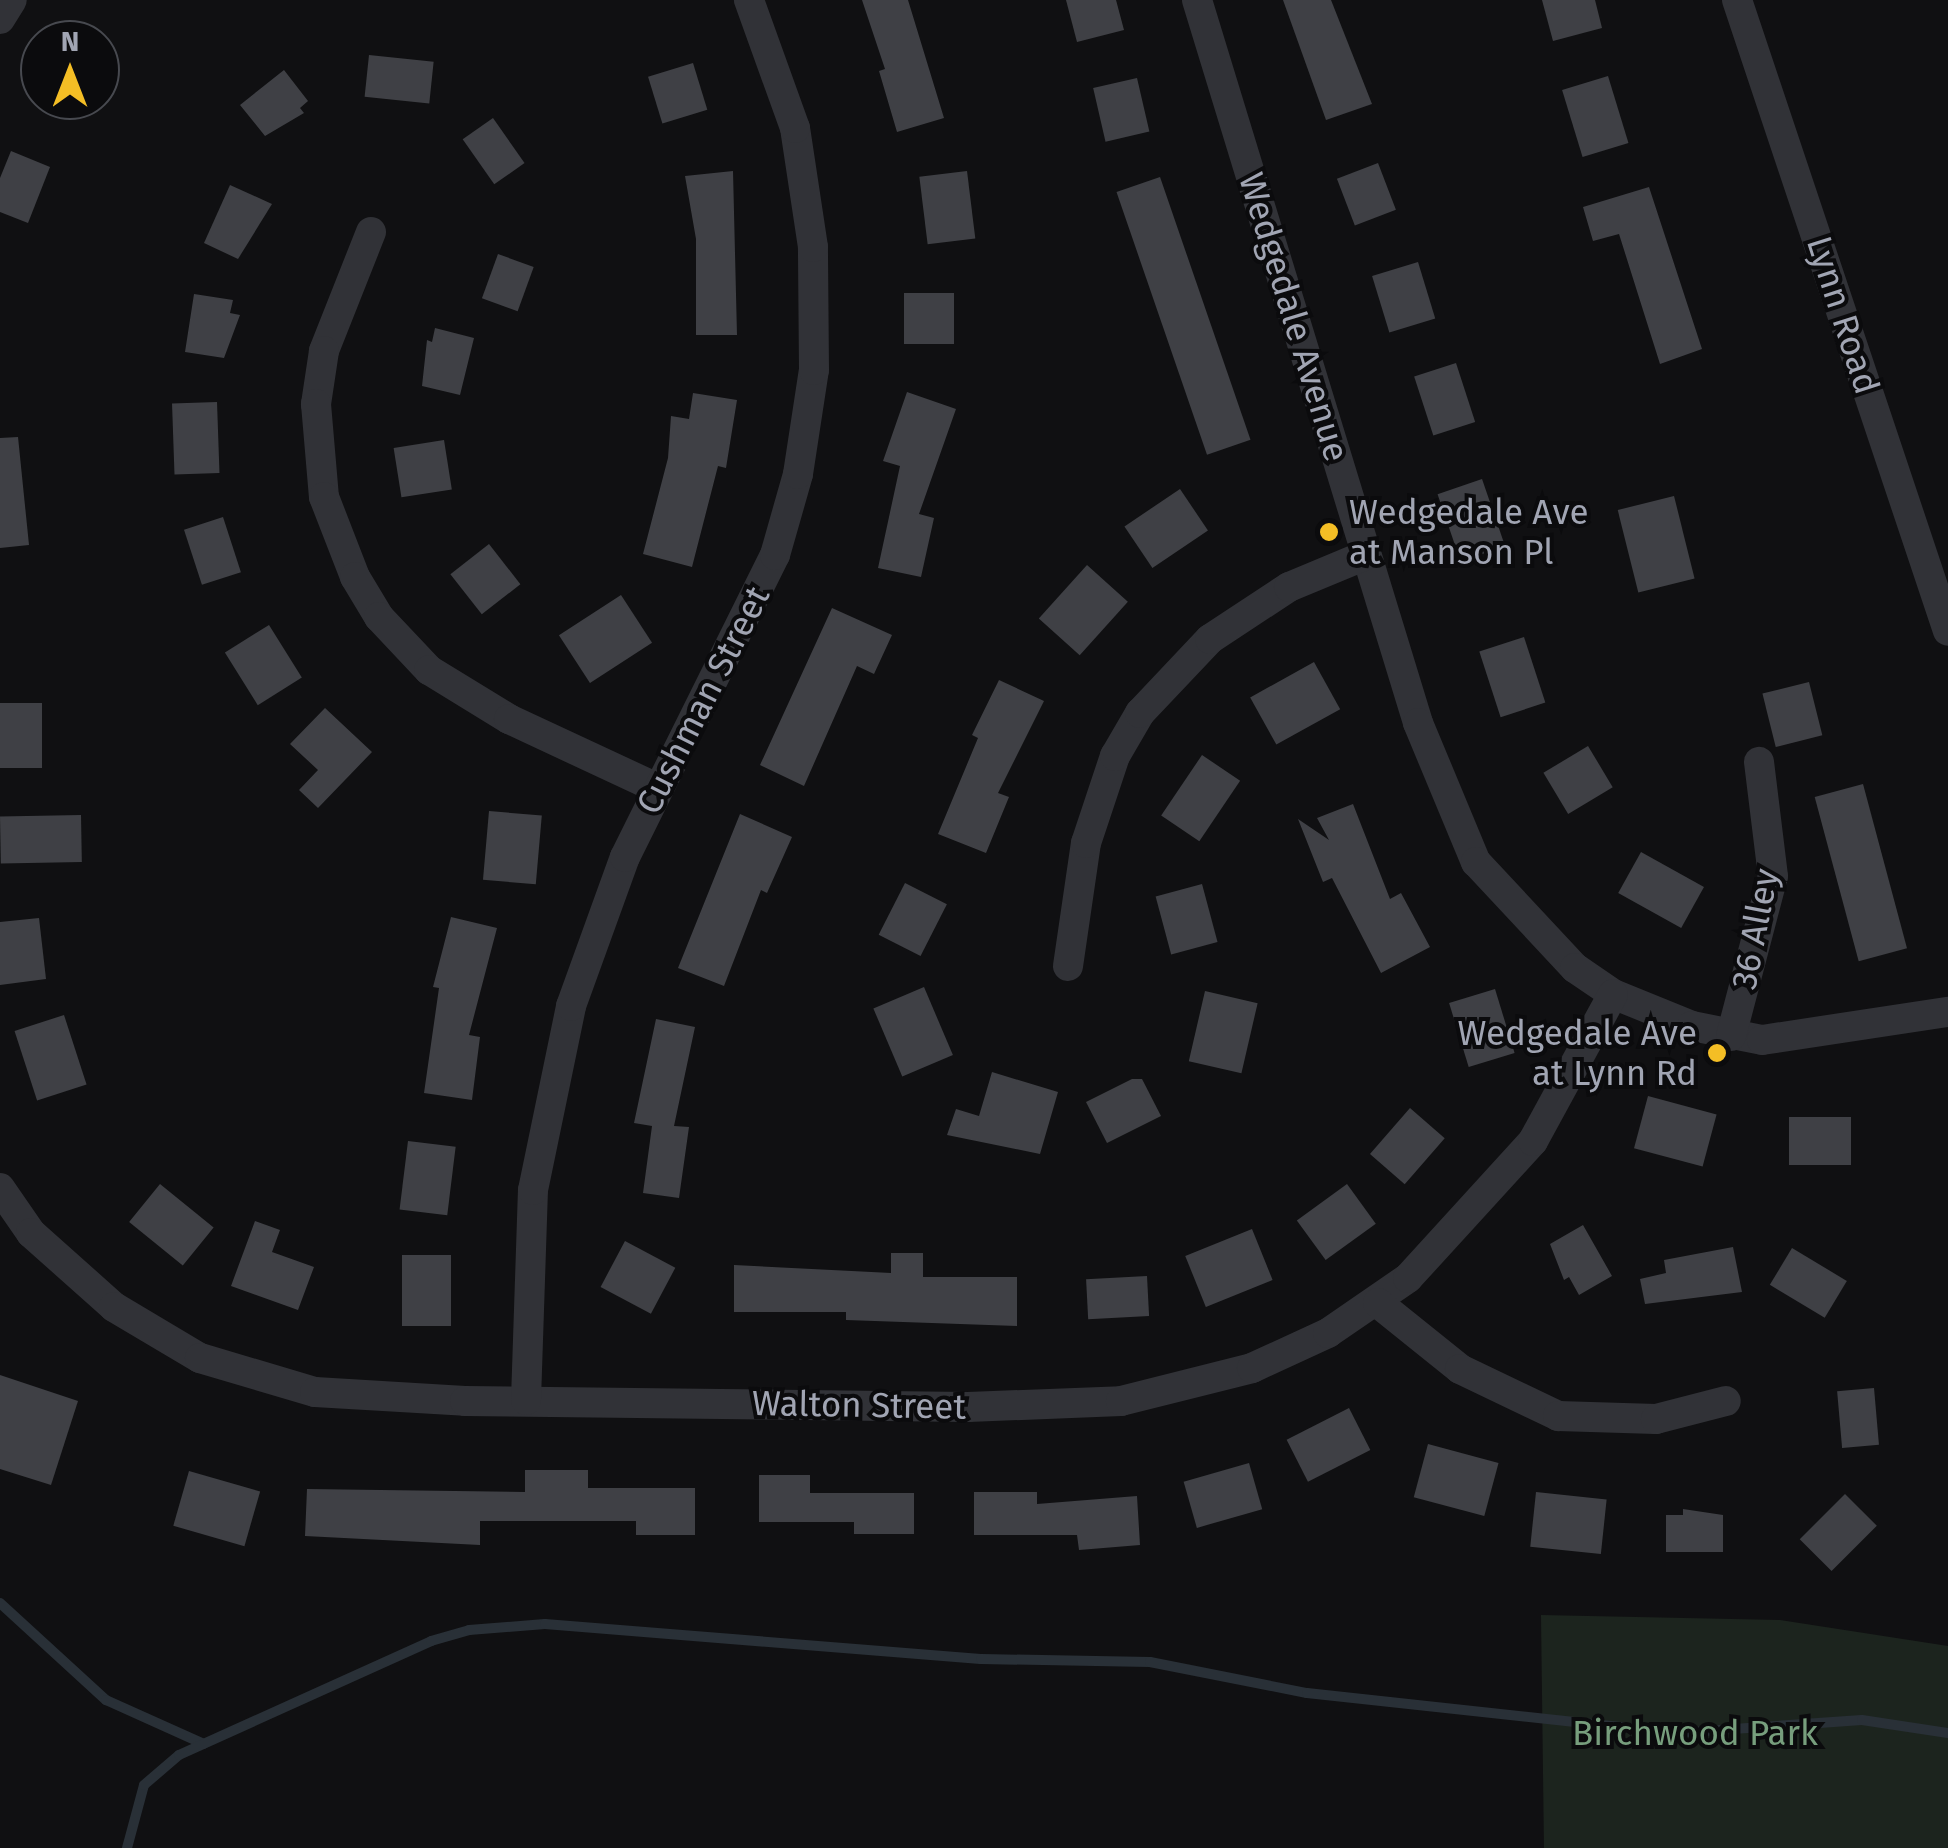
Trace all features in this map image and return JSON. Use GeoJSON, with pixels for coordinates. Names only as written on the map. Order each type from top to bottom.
{"type":"FeatureCollection","features":[{"type":"Feature","properties":{"kind":"street"},"geometry":{"type":"LineString","coordinates":[[0,19],[12,0]]}},
{"type":"Feature","properties":{"kind":"street","name":"Cushman Street"},"geometry":{"type":"LineString","coordinates":[[526,1400],[526,1287],[540,1148],[571,1006],[657,788],[775,555],[798,474],[814,370],[813,247],[796,128],[749,0]]}},
{"type":"Feature","properties":{"kind":"street","name":"Wedgedale Avenue"},"geometry":{"type":"LineString","coordinates":[[1197,0],[1418,723],[1476,862],[1554,949],[1613,994],[1730,1036],[1813,1036],[1948,1012]]}},
{"type":"Feature","properties":{"kind":"street","name":"Lynn Road"},"geometry":{"type":"LineString","coordinates":[[1737,0],[1948,631]]}},
{"type":"Feature","properties":{"kind":"street"},"geometry":{"type":"LineString","coordinates":[[371,232],[324,351],[316,404],[324,497],[355,577],[380,617],[429,670],[509,720],[657,788]]}},
{"type":"Feature","properties":{"kind":"street"},"geometry":{"type":"LineString","coordinates":[[1068,966],[1086,843],[1116,756],[1140,713],[1210,639],[1289,587],[1366,555]]}},
{"type":"Feature","properties":{"kind":"street","name":"36 Alley"},"geometry":{"type":"LineString","coordinates":[[1730,1036],[1772,876],[1759,762]]}},
{"type":"Feature","properties":{"kind":"street","name":"Walton Street"},"geometry":{"type":"LineString","coordinates":[[0,1188],[31,1233],[114,1307],[212,1363],[315,1392],[526,1400],[968,1407],[1122,1401],[1252,1368],[1378,1303],[1533,1141],[1613,994]]}},
{"type":"Feature","properties":{"kind":"street"},"geometry":{"type":"LineString","coordinates":[[1378,1303],[1460,1369],[1558,1416],[1656,1419],[1726,1401]]}},
{"type":"Feature","properties":{"kind":"green space","name":"Birchwood Park"},"geometry":{"type":"Polygon","coordinates":[[[1541,1615],[1780,1620],[1948,1646],[1948,1848],[1544,1848],[1541,1615]]]}},
{"type":"Feature","properties":{"kind":"building"},"geometry":{"type":"Polygon","coordinates":[[[862,0],[908,0],[944,118],[897,132],[879,71],[885,69],[862,0]]]}},
{"type":"Feature","properties":{"kind":"building"},"geometry":{"type":"Polygon","coordinates":[[[1066,0],[1116,0],[1124,30],[1077,42],[1066,0]]]}},
{"type":"Feature","properties":{"kind":"building"},"geometry":{"type":"Polygon","coordinates":[[[1283,0],[1331,0],[1372,104],[1326,120],[1283,0]]]}},
{"type":"Feature","properties":{"kind":"building"},"geometry":{"type":"Polygon","coordinates":[[[1542,0],[1595,0],[1602,28],[1553,41],[1542,0]]]}},
{"type":"Feature","properties":{"kind":"building"},"geometry":{"type":"Polygon","coordinates":[[[369,55],[434,62],[429,104],[365,97],[369,55]]]}},
{"type":"Feature","properties":{"kind":"building"},"geometry":{"type":"Polygon","coordinates":[[[693,63],[707,110],[662,124],[648,77],[693,63]]]}},
{"type":"Feature","properties":{"kind":"building"},"geometry":{"type":"Polygon","coordinates":[[[284,70],[308,101],[300,108],[304,113],[265,136],[240,105],[284,70]]]}},
{"type":"Feature","properties":{"kind":"building"},"geometry":{"type":"Polygon","coordinates":[[[1608,76],[1628,143],[1583,157],[1562,90],[1608,76]]]}},
{"type":"Feature","properties":{"kind":"building"},"geometry":{"type":"Polygon","coordinates":[[[1137,78],[1149,132],[1106,142],[1093,88],[1137,78]]]}},
{"type":"Feature","properties":{"kind":"building"},"geometry":{"type":"Polygon","coordinates":[[[493,118],[525,163],[494,184],[463,139],[493,118]]]}},
{"type":"Feature","properties":{"kind":"building"},"geometry":{"type":"Polygon","coordinates":[[[11,151],[50,167],[28,223],[0,212],[0,178],[11,151]]]}},
{"type":"Feature","properties":{"kind":"building"},"geometry":{"type":"Polygon","coordinates":[[[1378,163],[1396,210],[1355,225],[1337,179],[1378,163]]]}},
{"type":"Feature","properties":{"kind":"building"},"geometry":{"type":"Polygon","coordinates":[[[733,171],[737,335],[696,335],[696,239],[685,176],[733,171]]]}},
{"type":"Feature","properties":{"kind":"building"},"geometry":{"type":"Polygon","coordinates":[[[967,171],[975,238],[928,244],[919,177],[967,171]]]}},
{"type":"Feature","properties":{"kind":"building"},"geometry":{"type":"Polygon","coordinates":[[[1160,177],[1251,440],[1207,455],[1117,192],[1160,177]]]}},
{"type":"Feature","properties":{"kind":"building"},"geometry":{"type":"Polygon","coordinates":[[[230,185],[272,204],[238,259],[204,243],[230,185]]]}},
{"type":"Feature","properties":{"kind":"building"},"geometry":{"type":"Polygon","coordinates":[[[1649,187],[1702,349],[1660,364],[1619,234],[1593,241],[1583,207],[1649,187]]]}},
{"type":"Feature","properties":{"kind":"building"},"geometry":{"type":"Polygon","coordinates":[[[498,254],[534,267],[518,311],[482,298],[498,254]]]}},
{"type":"Feature","properties":{"kind":"building"},"geometry":{"type":"Polygon","coordinates":[[[1418,262],[1435,318],[1389,332],[1372,276],[1418,262]]]}},
{"type":"Feature","properties":{"kind":"building"},"geometry":{"type":"Polygon","coordinates":[[[904,293],[954,293],[954,344],[904,344],[904,293]]]}},
{"type":"Feature","properties":{"kind":"building"},"geometry":{"type":"Polygon","coordinates":[[[194,294],[233,300],[230,313],[240,315],[224,358],[185,352],[194,294]]]}},
{"type":"Feature","properties":{"kind":"building"},"geometry":{"type":"Polygon","coordinates":[[[435,328],[474,338],[460,395],[422,386],[427,340],[432,342],[435,328]]]}},
{"type":"Feature","properties":{"kind":"building"},"geometry":{"type":"Polygon","coordinates":[[[1456,363],[1475,422],[1433,436],[1414,377],[1456,363]]]}},
{"type":"Feature","properties":{"kind":"building"},"geometry":{"type":"Polygon","coordinates":[[[907,392],[956,409],[919,514],[934,518],[921,577],[878,568],[900,466],[883,461],[907,392]]]}},
{"type":"Feature","properties":{"kind":"building"},"geometry":{"type":"Polygon","coordinates":[[[693,393],[737,400],[726,468],[718,466],[692,567],[643,554],[668,458],[671,416],[689,419],[693,393]]]}},
{"type":"Feature","properties":{"kind":"building"},"geometry":{"type":"Polygon","coordinates":[[[217,402],[219,473],[175,475],[172,404],[217,402]]]}},
{"type":"Feature","properties":{"kind":"building"},"geometry":{"type":"Polygon","coordinates":[[[18,437],[29,545],[0,548],[0,438],[18,437]]]}},
{"type":"Feature","properties":{"kind":"building"},"geometry":{"type":"Polygon","coordinates":[[[444,440],[452,489],[401,497],[394,448],[444,440]]]}},
{"type":"Feature","properties":{"kind":"building"},"geometry":{"type":"Polygon","coordinates":[[[1482,479],[1505,546],[1461,561],[1438,494],[1482,479]]]}},
{"type":"Feature","properties":{"kind":"building"},"geometry":{"type":"Polygon","coordinates":[[[1180,489],[1208,530],[1152,568],[1124,526],[1180,489]]]}},
{"type":"Feature","properties":{"kind":"building"},"geometry":{"type":"Polygon","coordinates":[[[1674,496],[1695,578],[1638,593],[1618,510],[1674,496]]]}},
{"type":"Feature","properties":{"kind":"building"},"geometry":{"type":"Polygon","coordinates":[[[223,517],[241,572],[202,585],[184,530],[223,517]]]}},
{"type":"Feature","properties":{"kind":"building"},"geometry":{"type":"Polygon","coordinates":[[[489,544],[520,584],[482,614],[450,574],[489,544]]]}},
{"type":"Feature","properties":{"kind":"building"},"geometry":{"type":"Polygon","coordinates":[[[1087,565],[1128,602],[1080,655],[1039,619],[1087,565]]]}},
{"type":"Feature","properties":{"kind":"building"},"geometry":{"type":"Polygon","coordinates":[[[621,595],[652,643],[590,683],[559,635],[621,595]]]}},
{"type":"Feature","properties":{"kind":"building"},"geometry":{"type":"Polygon","coordinates":[[[832,608],[892,635],[874,674],[857,666],[804,786],[760,765],[832,608]]]}},
{"type":"Feature","properties":{"kind":"building"},"geometry":{"type":"Polygon","coordinates":[[[269,625],[302,678],[258,705],[225,653],[269,625]]]}},
{"type":"Feature","properties":{"kind":"building"},"geometry":{"type":"Polygon","coordinates":[[[1524,637],[1545,703],[1501,717],[1479,652],[1524,637]]]}},
{"type":"Feature","properties":{"kind":"building"},"geometry":{"type":"Polygon","coordinates":[[[1314,662],[1340,709],[1276,745],[1250,697],[1314,662]]]}},
{"type":"Feature","properties":{"kind":"building"},"geometry":{"type":"Polygon","coordinates":[[[999,680],[1044,701],[998,793],[1009,797],[986,853],[938,834],[978,738],[972,735],[999,680]]]}},
{"type":"Feature","properties":{"kind":"building"},"geometry":{"type":"Polygon","coordinates":[[[1809,682],[1822,735],[1776,747],[1762,694],[1809,682]]]}},
{"type":"Feature","properties":{"kind":"building"},"geometry":{"type":"Polygon","coordinates":[[[0,703],[42,703],[42,768],[0,768],[0,703]]]}},
{"type":"Feature","properties":{"kind":"building"},"geometry":{"type":"Polygon","coordinates":[[[325,708],[372,752],[318,808],[299,790],[318,770],[290,744],[325,708]]]}},
{"type":"Feature","properties":{"kind":"building"},"geometry":{"type":"Polygon","coordinates":[[[1588,746],[1613,787],[1568,814],[1543,773],[1588,746]]]}},
{"type":"Feature","properties":{"kind":"building"},"geometry":{"type":"Polygon","coordinates":[[[1202,755],[1240,781],[1199,841],[1161,816],[1202,755]]]}},
{"type":"Feature","properties":{"kind":"building"},"geometry":{"type":"Polygon","coordinates":[[[1863,784],[1907,948],[1859,961],[1815,797],[1863,784]]]}},
{"type":"Feature","properties":{"kind":"building"},"geometry":{"type":"Polygon","coordinates":[[[1353,804],[1390,899],[1401,893],[1430,947],[1381,973],[1332,878],[1323,882],[1298,819],[1329,840],[1317,818],[1353,804]]]}},
{"type":"Feature","properties":{"kind":"building"},"geometry":{"type":"Polygon","coordinates":[[[489,811],[542,816],[536,884],[483,880],[489,811]]]}},
{"type":"Feature","properties":{"kind":"building"},"geometry":{"type":"Polygon","coordinates":[[[740,814],[792,837],[767,893],[761,890],[724,986],[678,968],[740,814]]]}},
{"type":"Feature","properties":{"kind":"building"},"geometry":{"type":"Polygon","coordinates":[[[81,815],[82,862],[1,863],[0,816],[81,815]]]}},
{"type":"Feature","properties":{"kind":"building"},"geometry":{"type":"Polygon","coordinates":[[[1641,852],[1704,887],[1681,928],[1618,893],[1641,852]]]}},
{"type":"Feature","properties":{"kind":"building"},"geometry":{"type":"Polygon","coordinates":[[[905,883],[947,904],[921,956],[879,935],[905,883]]]}},
{"type":"Feature","properties":{"kind":"building"},"geometry":{"type":"Polygon","coordinates":[[[1202,884],[1218,942],[1171,954],[1156,896],[1202,884]]]}},
{"type":"Feature","properties":{"kind":"building"},"geometry":{"type":"Polygon","coordinates":[[[451,917],[497,928],[469,1035],[480,1037],[472,1100],[424,1093],[439,988],[433,987],[451,917]]]}},
{"type":"Feature","properties":{"kind":"building"},"geometry":{"type":"Polygon","coordinates":[[[39,918],[46,979],[0,985],[0,922],[39,918]]]}},
{"type":"Feature","properties":{"kind":"building"},"geometry":{"type":"Polygon","coordinates":[[[924,987],[953,1055],[902,1077],[873,1008],[924,987]]]}},
{"type":"Feature","properties":{"kind":"building"},"geometry":{"type":"Polygon","coordinates":[[[1495,989],[1515,1053],[1469,1067],[1449,1003],[1495,989]]]}},
{"type":"Feature","properties":{"kind":"building"},"geometry":{"type":"Polygon","coordinates":[[[1205,991],[1258,1003],[1241,1073],[1189,1061],[1205,991]]]}},
{"type":"Feature","properties":{"kind":"building"},"geometry":{"type":"Polygon","coordinates":[[[64,1015],[87,1084],[37,1100],[15,1031],[64,1015]]]}},
{"type":"Feature","properties":{"kind":"building"},"geometry":{"type":"Polygon","coordinates":[[[656,1019],[695,1027],[674,1126],[689,1127],[679,1198],[643,1193],[652,1126],[634,1123],[656,1019]]]}},
{"type":"Feature","properties":{"kind":"building"},"geometry":{"type":"Polygon","coordinates":[[[992,1072],[1058,1092],[1040,1154],[947,1135],[956,1109],[979,1116],[992,1072]]]}},
{"type":"Feature","properties":{"kind":"building"},"geometry":{"type":"Polygon","coordinates":[[[1132,1079],[1142,1079],[1161,1116],[1107,1143],[1086,1102],[1132,1079]]]}},
{"type":"Feature","properties":{"kind":"building"},"geometry":{"type":"Polygon","coordinates":[[[1648,1096],[1717,1114],[1703,1167],[1634,1148],[1648,1096]]]}},
{"type":"Feature","properties":{"kind":"building"},"geometry":{"type":"Polygon","coordinates":[[[1410,1108],[1445,1138],[1405,1184],[1370,1154],[1410,1108]]]}},
{"type":"Feature","properties":{"kind":"building"},"geometry":{"type":"Polygon","coordinates":[[[1789,1117],[1851,1117],[1851,1165],[1789,1165],[1789,1117]]]}},
{"type":"Feature","properties":{"kind":"building"},"geometry":{"type":"Polygon","coordinates":[[[408,1141],[456,1147],[447,1215],[400,1209],[408,1141]]]}},
{"type":"Feature","properties":{"kind":"building"},"geometry":{"type":"Polygon","coordinates":[[[160,1184],[214,1227],[183,1266],[129,1222],[160,1184]]]}},
{"type":"Feature","properties":{"kind":"building"},"geometry":{"type":"Polygon","coordinates":[[[1347,1184],[1376,1224],[1326,1260],[1297,1220],[1347,1184]]]}},
{"type":"Feature","properties":{"kind":"building"},"geometry":{"type":"Polygon","coordinates":[[[255,1221],[280,1230],[272,1252],[314,1267],[298,1310],[231,1286],[255,1221]]]}},
{"type":"Feature","properties":{"kind":"building"},"geometry":{"type":"Polygon","coordinates":[[[1583,1225],[1612,1276],[1579,1295],[1569,1277],[1564,1280],[1550,1244],[1583,1225]]]}},
{"type":"Feature","properties":{"kind":"building"},"geometry":{"type":"Polygon","coordinates":[[[1252,1229],[1273,1280],[1206,1307],[1185,1256],[1252,1229]]]}},
{"type":"Feature","properties":{"kind":"building"},"geometry":{"type":"Polygon","coordinates":[[[625,1241],[675,1268],[651,1314],[601,1287],[625,1241]]]}},
{"type":"Feature","properties":{"kind":"building"},"geometry":{"type":"Polygon","coordinates":[[[1733,1247],[1742,1292],[1645,1304],[1640,1279],[1666,1273],[1664,1260],[1733,1247]]]}},
{"type":"Feature","properties":{"kind":"building"},"geometry":{"type":"Polygon","coordinates":[[[1792,1248],[1847,1281],[1825,1318],[1770,1285],[1792,1248]]]}},
{"type":"Feature","properties":{"kind":"building"},"geometry":{"type":"Polygon","coordinates":[[[891,1253],[923,1253],[923,1277],[1017,1277],[1017,1326],[846,1320],[846,1312],[734,1312],[734,1265],[891,1273],[891,1253]]]}},
{"type":"Feature","properties":{"kind":"building"},"geometry":{"type":"Polygon","coordinates":[[[402,1255],[451,1255],[451,1326],[402,1326],[402,1255]]]}},
{"type":"Feature","properties":{"kind":"building"},"geometry":{"type":"Polygon","coordinates":[[[1147,1276],[1149,1316],[1088,1319],[1086,1279],[1147,1276]]]}},
{"type":"Feature","properties":{"kind":"building"},"geometry":{"type":"Polygon","coordinates":[[[0,1375],[78,1401],[51,1485],[0,1469],[0,1375]]]}},
{"type":"Feature","properties":{"kind":"building"},"geometry":{"type":"Polygon","coordinates":[[[1874,1388],[1879,1445],[1842,1448],[1837,1391],[1874,1388]]]}},
{"type":"Feature","properties":{"kind":"building"},"geometry":{"type":"Polygon","coordinates":[[[1349,1408],[1370,1450],[1308,1482],[1287,1440],[1349,1408]]]}},
{"type":"Feature","properties":{"kind":"building"},"geometry":{"type":"Polygon","coordinates":[[[1428,1444],[1499,1463],[1484,1516],[1414,1497],[1428,1444]]]}},
{"type":"Feature","properties":{"kind":"building"},"geometry":{"type":"Polygon","coordinates":[[[1249,1463],[1262,1509],[1197,1528],[1184,1482],[1249,1463]]]}},
{"type":"Feature","properties":{"kind":"building"},"geometry":{"type":"Polygon","coordinates":[[[525,1470],[588,1470],[588,1488],[695,1488],[695,1535],[636,1535],[636,1521],[480,1521],[480,1545],[305,1536],[307,1489],[525,1492],[525,1470]]]}},
{"type":"Feature","properties":{"kind":"building"},"geometry":{"type":"Polygon","coordinates":[[[189,1471],[260,1491],[244,1546],[173,1526],[189,1471]]]}},
{"type":"Feature","properties":{"kind":"building"},"geometry":{"type":"Polygon","coordinates":[[[759,1475],[810,1475],[810,1493],[914,1493],[914,1534],[854,1534],[854,1522],[759,1522],[759,1475]]]}},
{"type":"Feature","properties":{"kind":"building"},"geometry":{"type":"Polygon","coordinates":[[[974,1492],[1037,1492],[1037,1504],[1137,1496],[1140,1545],[1079,1550],[1077,1535],[974,1535],[974,1492]]]}},
{"type":"Feature","properties":{"kind":"building"},"geometry":{"type":"Polygon","coordinates":[[[1536,1492],[1607,1499],[1601,1554],[1530,1547],[1536,1492]]]}},
{"type":"Feature","properties":{"kind":"building"},"geometry":{"type":"Polygon","coordinates":[[[1845,1494],[1877,1526],[1832,1571],[1800,1539],[1845,1494]]]}},
{"type":"Feature","properties":{"kind":"building"},"geometry":{"type":"Polygon","coordinates":[[[1683,1509],[1723,1515],[1723,1552],[1666,1552],[1666,1515],[1683,1515],[1683,1509]]]}},
{"type":"Feature","properties":{"kind":"waterway"},"geometry":{"type":"LineString","coordinates":[[0,1603],[106,1700],[204,1744]]}},
{"type":"Feature","properties":{"kind":"waterway"},"geometry":{"type":"LineString","coordinates":[[127,1848],[144,1785],[179,1755],[431,1641],[469,1630],[545,1624],[981,1659],[1150,1662],[1307,1693],[1676,1733],[1862,1720],[1948,1733]]}},
{"type":"Feature","properties":{"kind":"place","name":"Wedgedale Ave at Manson Pl"},"geometry":{"type":"Point","coordinates":[1329,532]}},
{"type":"Feature","properties":{"kind":"place","name":"Wedgedale Ave at Lynn Rd"},"geometry":{"type":"Point","coordinates":[1717,1053]}}]}
